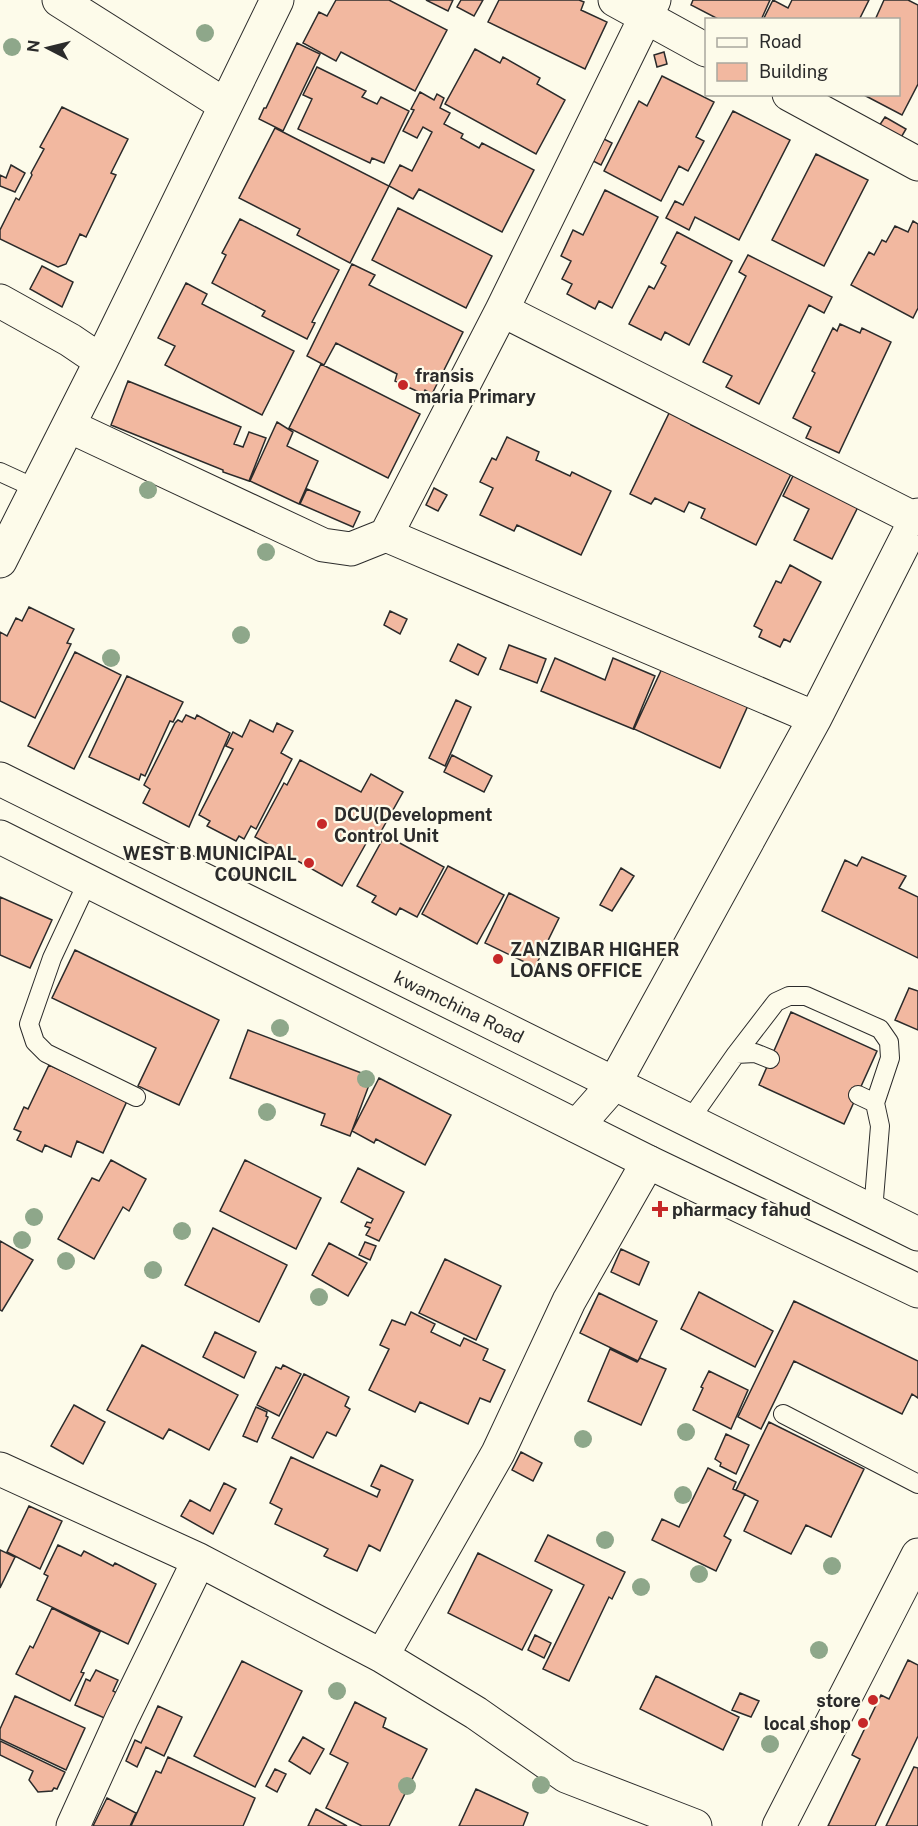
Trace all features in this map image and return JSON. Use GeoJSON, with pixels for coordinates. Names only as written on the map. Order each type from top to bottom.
{"type":"FeatureCollection","features":[{"type":"Feature","properties":{"kind":"street"},"geometry":{"type":"LineString","coordinates":[[59,0],[225,105]]}},
{"type":"Feature","properties":{"kind":"street"},"geometry":{"type":"LineString","coordinates":[[0,561],[69,426],[277,0]]}},
{"type":"Feature","properties":{"kind":"street"},"geometry":{"type":"LineString","coordinates":[[615,0],[650,8],[705,49]]}},
{"type":"Feature","properties":{"kind":"street"},"geometry":{"type":"LineString","coordinates":[[69,426],[323,545],[351,549],[386,535],[502,310],[650,8]]}},
{"type":"Feature","properties":{"kind":"street"},"geometry":{"type":"LineString","coordinates":[[793,96],[918,164]]}},
{"type":"Feature","properties":{"kind":"street"},"geometry":{"type":"LineString","coordinates":[[0,301],[70,340],[101,361]]}},
{"type":"Feature","properties":{"kind":"street"},"geometry":{"type":"LineString","coordinates":[[502,310],[916,517],[815,718],[614,1084],[577,1126]]}},
{"type":"Feature","properties":{"kind":"street"},"geometry":{"type":"LineString","coordinates":[[386,535],[815,718]]}},
{"type":"Feature","properties":{"kind":"street","name":"kwamchina Road"},"geometry":{"type":"LineString","coordinates":[[0,779],[918,1234]]}},
{"type":"Feature","properties":{"kind":"street"},"geometry":{"type":"LineString","coordinates":[[0,837],[648,1162],[918,1291]]}},
{"type":"Feature","properties":{"kind":"street"},"geometry":{"type":"LineString","coordinates":[[382,1656],[498,1453],[568,1300],[648,1162]]}},
{"type":"Feature","properties":{"kind":"street"},"geometry":{"type":"LineString","coordinates":[[0,1469],[199,1560],[382,1656],[476,1713],[566,1776],[695,1826]]}},
{"type":"Feature","properties":{"kind":"street"},"geometry":{"type":"LineString","coordinates":[[779,1826],[918,1555]]}},
{"type":"Feature","properties":{"kind":"street"},"geometry":{"type":"LineString","coordinates":[[73,1826],[122,1718],[199,1560]]}},
{"type":"Feature","properties":{"kind":"lane"},"geometry":{"type":"LineString","coordinates":[[0,472],[37,489]]}},
{"type":"Feature","properties":{"kind":"lane"},"geometry":{"type":"LineString","coordinates":[[88,881],[52,958],[29,1024],[35,1042],[46,1053],[136,1097]]}},
{"type":"Feature","properties":{"kind":"lane"},"geometry":{"type":"LineString","coordinates":[[689,1121],[776,1002],[789,996],[806,996],[880,1029],[889,1042],[890,1058],[875,1103],[880,1126],[873,1211]]}},
{"type":"Feature","properties":{"kind":"lane"},"geometry":{"type":"LineString","coordinates":[[736,1054],[755,1053],[770,1059]]}},
{"type":"Feature","properties":{"kind":"lane"},"geometry":{"type":"LineString","coordinates":[[858,1095],[875,1103]]}},
{"type":"Feature","properties":{"kind":"lane"},"geometry":{"type":"LineString","coordinates":[[783,1414],[918,1484]]}},
{"type":"Feature","properties":{"kind":"building"},"geometry":{"type":"Polygon","coordinates":[[[336,0],[389,0],[447,30],[415,91],[341,52],[336,61],[303,43],[319,12],[327,16],[336,0]]]}},
{"type":"Feature","properties":{"kind":"building"},"geometry":{"type":"Polygon","coordinates":[[[426,0],[453,0],[448,11],[426,0]]]}},
{"type":"Feature","properties":{"kind":"building"},"geometry":{"type":"Polygon","coordinates":[[[461,0],[483,0],[474,16],[457,7],[461,0]]]}},
{"type":"Feature","properties":{"kind":"building"},"geometry":{"type":"Polygon","coordinates":[[[499,0],[579,0],[584,2],[581,10],[607,22],[585,69],[488,22],[499,0]]]}},
{"type":"Feature","properties":{"kind":"building"},"geometry":{"type":"Polygon","coordinates":[[[693,0],[770,0],[762,18],[716,18],[691,5],[693,0]]]}},
{"type":"Feature","properties":{"kind":"building"},"geometry":{"type":"Polygon","coordinates":[[[773,0],[788,8],[792,0],[869,0],[860,18],[764,18],[773,0]]]}},
{"type":"Feature","properties":{"kind":"building"},"geometry":{"type":"Polygon","coordinates":[[[884,0],[908,0],[918,5],[918,84],[902,115],[866,96],[900,96],[900,18],[876,18],[884,0]]]}},
{"type":"Feature","properties":{"kind":"building"},"geometry":{"type":"Polygon","coordinates":[[[297,43],[320,54],[283,131],[259,119],[297,43]]]}},
{"type":"Feature","properties":{"kind":"building"},"geometry":{"type":"Polygon","coordinates":[[[475,49],[500,63],[503,57],[540,78],[537,84],[565,100],[536,154],[445,104],[475,49]]]}},
{"type":"Feature","properties":{"kind":"building"},"geometry":{"type":"Polygon","coordinates":[[[664,52],[667,64],[657,67],[654,55],[664,52]]]}},
{"type":"Feature","properties":{"kind":"building"},"geometry":{"type":"Polygon","coordinates":[[[317,67],[366,91],[362,97],[377,104],[381,97],[409,111],[384,163],[372,158],[370,163],[298,129],[312,99],[303,95],[317,67]]]}},
{"type":"Feature","properties":{"kind":"building"},"geometry":{"type":"Polygon","coordinates":[[[662,76],[714,102],[696,137],[704,141],[688,171],[679,166],[661,201],[604,171],[639,101],[647,106],[662,76]]]}},
{"type":"Feature","properties":{"kind":"building"},"geometry":{"type":"Polygon","coordinates":[[[420,92],[434,100],[437,94],[444,98],[440,108],[450,113],[444,124],[463,134],[461,138],[479,148],[482,143],[534,170],[502,232],[419,189],[413,199],[389,186],[400,165],[412,171],[432,132],[423,127],[417,138],[403,131],[420,92]]]}},
{"type":"Feature","properties":{"kind":"building"},"geometry":{"type":"Polygon","coordinates":[[[62,107],[128,139],[111,173],[116,175],[86,237],[80,234],[66,264],[58,267],[0,239],[0,230],[16,198],[19,200],[32,175],[44,149],[40,147],[62,107]]]}},
{"type":"Feature","properties":{"kind":"building"},"geometry":{"type":"Polygon","coordinates":[[[733,111],[790,140],[739,240],[695,217],[689,230],[666,218],[675,201],[683,205],[733,111]]]}},
{"type":"Feature","properties":{"kind":"building"},"geometry":{"type":"Polygon","coordinates":[[[885,117],[906,129],[899,141],[877,129],[885,117]]]}},
{"type":"Feature","properties":{"kind":"building"},"geometry":{"type":"Polygon","coordinates":[[[275,128],[389,186],[350,263],[297,235],[300,229],[239,198],[275,128]]]}},
{"type":"Feature","properties":{"kind":"building"},"geometry":{"type":"Polygon","coordinates":[[[602,138],[612,143],[601,165],[591,160],[602,138]]]}},
{"type":"Feature","properties":{"kind":"building"},"geometry":{"type":"Polygon","coordinates":[[[816,154],[868,180],[824,266],[772,240],[816,154]]]}},
{"type":"Feature","properties":{"kind":"building"},"geometry":{"type":"Polygon","coordinates":[[[11,165],[25,173],[15,192],[0,186],[0,175],[6,178],[11,165]]]}},
{"type":"Feature","properties":{"kind":"building"},"geometry":{"type":"Polygon","coordinates":[[[605,190],[658,217],[612,308],[599,301],[595,309],[567,294],[572,284],[562,279],[571,261],[561,256],[573,230],[583,235],[605,190]]]}},
{"type":"Feature","properties":{"kind":"building"},"geometry":{"type":"Polygon","coordinates":[[[398,208],[492,256],[466,308],[372,260],[398,208]]]}},
{"type":"Feature","properties":{"kind":"building"},"geometry":{"type":"Polygon","coordinates":[[[240,219],[339,270],[312,322],[315,323],[307,339],[262,316],[265,311],[212,283],[226,255],[222,253],[240,219]]]}},
{"type":"Feature","properties":{"kind":"building"},"geometry":{"type":"Polygon","coordinates":[[[913,221],[918,224],[918,308],[913,318],[851,285],[869,252],[874,255],[882,240],[886,242],[895,226],[908,232],[913,221]]]}},
{"type":"Feature","properties":{"kind":"building"},"geometry":{"type":"Polygon","coordinates":[[[677,232],[732,261],[689,345],[665,332],[661,340],[629,324],[649,286],[654,289],[666,266],[661,263],[677,232]]]}},
{"type":"Feature","properties":{"kind":"building"},"geometry":{"type":"Polygon","coordinates":[[[748,255],[832,297],[824,313],[809,305],[759,404],[726,387],[732,376],[703,362],[746,276],[739,272],[748,255]]]}},
{"type":"Feature","properties":{"kind":"building"},"geometry":{"type":"Polygon","coordinates":[[[352,264],[375,275],[369,285],[463,332],[432,394],[425,390],[423,394],[395,381],[397,374],[336,343],[324,365],[307,356],[352,264]]]}},
{"type":"Feature","properties":{"kind":"building"},"geometry":{"type":"Polygon","coordinates":[[[42,266],[73,282],[62,307],[30,289],[42,266]]]}},
{"type":"Feature","properties":{"kind":"building"},"geometry":{"type":"Polygon","coordinates":[[[186,283],[207,294],[202,304],[294,351],[262,415],[165,365],[175,346],[158,338],[186,283]]]}},
{"type":"Feature","properties":{"kind":"building"},"geometry":{"type":"Polygon","coordinates":[[[840,324],[860,333],[862,328],[891,342],[839,453],[806,438],[811,427],[793,418],[815,373],[812,371],[833,328],[837,331],[840,324]]]}},
{"type":"Feature","properties":{"kind":"building"},"geometry":{"type":"Polygon","coordinates":[[[321,364],[420,414],[388,478],[289,428],[321,364]]]}},
{"type":"Feature","properties":{"kind":"building"},"geometry":{"type":"Polygon","coordinates":[[[128,381],[241,427],[234,444],[243,447],[249,432],[266,438],[249,481],[111,425],[128,381]]]}},
{"type":"Feature","properties":{"kind":"building"},"geometry":{"type":"Polygon","coordinates":[[[673,405],[695,416],[691,425],[791,474],[756,545],[701,518],[705,509],[689,502],[684,512],[655,498],[651,504],[630,494],[673,405]]]}},
{"type":"Feature","properties":{"kind":"building"},"geometry":{"type":"Polygon","coordinates":[[[277,422],[293,432],[287,446],[318,461],[299,504],[250,481],[277,422]]]}},
{"type":"Feature","properties":{"kind":"building"},"geometry":{"type":"Polygon","coordinates":[[[507,437],[539,452],[536,460],[570,476],[572,472],[611,491],[581,555],[517,525],[514,531],[480,515],[493,488],[480,482],[492,458],[496,460],[507,437]]]}},
{"type":"Feature","properties":{"kind":"building"},"geometry":{"type":"Polygon","coordinates":[[[798,466],[864,495],[832,559],[794,540],[809,509],[783,496],[798,466]]]}},
{"type":"Feature","properties":{"kind":"building"},"geometry":{"type":"Polygon","coordinates":[[[434,488],[447,495],[438,511],[426,505],[434,488]]]}},
{"type":"Feature","properties":{"kind":"building"},"geometry":{"type":"Polygon","coordinates":[[[307,489],[360,512],[353,527],[300,504],[307,489]]]}},
{"type":"Feature","properties":{"kind":"building"},"geometry":{"type":"Polygon","coordinates":[[[790,565],[821,582],[790,642],[784,639],[780,647],[759,637],[762,630],[754,626],[776,581],[781,583],[790,565]]]}},
{"type":"Feature","properties":{"kind":"building"},"geometry":{"type":"Polygon","coordinates":[[[29,607],[74,629],[67,643],[71,644],[35,718],[0,701],[0,632],[7,636],[16,618],[22,621],[29,607]]]}},
{"type":"Feature","properties":{"kind":"building"},"geometry":{"type":"Polygon","coordinates":[[[390,611],[407,619],[400,634],[384,625],[390,611]]]}},
{"type":"Feature","properties":{"kind":"building"},"geometry":{"type":"Polygon","coordinates":[[[458,644],[486,658],[478,675],[450,661],[458,644]]]}},
{"type":"Feature","properties":{"kind":"building"},"geometry":{"type":"Polygon","coordinates":[[[509,645],[546,659],[537,683],[500,669],[509,645]]]}},
{"type":"Feature","properties":{"kind":"building"},"geometry":{"type":"Polygon","coordinates":[[[75,652],[121,675],[74,769],[28,746],[75,652]]]}},
{"type":"Feature","properties":{"kind":"building"},"geometry":{"type":"Polygon","coordinates":[[[555,658],[605,680],[613,658],[655,676],[633,729],[541,691],[555,658]]]}},
{"type":"Feature","properties":{"kind":"building"},"geometry":{"type":"Polygon","coordinates":[[[665,662],[750,701],[720,768],[634,729],[665,662]]]}},
{"type":"Feature","properties":{"kind":"building"},"geometry":{"type":"Polygon","coordinates":[[[127,676],[183,702],[173,722],[170,721],[145,776],[141,774],[139,780],[89,757],[127,676]]]}},
{"type":"Feature","properties":{"kind":"building"},"geometry":{"type":"Polygon","coordinates":[[[456,700],[471,707],[445,766],[429,758],[456,700]]]}},
{"type":"Feature","properties":{"kind":"building"},"geometry":{"type":"Polygon","coordinates":[[[186,715],[195,719],[197,715],[230,733],[189,827],[143,803],[150,789],[144,785],[175,723],[178,720],[182,722],[186,715]]]}},
{"type":"Feature","properties":{"kind":"building"},"geometry":{"type":"Polygon","coordinates":[[[250,720],[273,732],[277,723],[293,731],[281,753],[292,759],[256,829],[251,826],[244,839],[239,836],[236,841],[207,826],[210,821],[199,815],[233,749],[226,746],[233,732],[242,737],[250,720]]]}},
{"type":"Feature","properties":{"kind":"building"},"geometry":{"type":"Polygon","coordinates":[[[452,755],[492,776],[484,792],[444,772],[452,755]]]}},
{"type":"Feature","properties":{"kind":"building"},"geometry":{"type":"Polygon","coordinates":[[[300,760],[361,792],[371,774],[403,792],[379,835],[373,831],[342,886],[255,837],[284,783],[287,785],[300,760]]]}},
{"type":"Feature","properties":{"kind":"building"},"geometry":{"type":"Polygon","coordinates":[[[385,835],[444,867],[417,917],[400,908],[396,915],[372,902],[376,896],[357,886],[385,835]]]}},
{"type":"Feature","properties":{"kind":"building"},"geometry":{"type":"Polygon","coordinates":[[[862,857],[906,876],[899,888],[918,897],[918,958],[822,911],[845,860],[857,866],[862,857]]]}},
{"type":"Feature","properties":{"kind":"building"},"geometry":{"type":"Polygon","coordinates":[[[448,866],[504,895],[477,944],[422,914],[448,866]]]}},
{"type":"Feature","properties":{"kind":"building"},"geometry":{"type":"Polygon","coordinates":[[[621,868],[634,876],[612,911],[600,905],[621,868]]]}},
{"type":"Feature","properties":{"kind":"building"},"geometry":{"type":"Polygon","coordinates":[[[509,893],[559,918],[535,967],[485,943],[509,893]]]}},
{"type":"Feature","properties":{"kind":"building"},"geometry":{"type":"Polygon","coordinates":[[[0,897],[52,920],[30,968],[0,955],[0,897]]]}},
{"type":"Feature","properties":{"kind":"building"},"geometry":{"type":"Polygon","coordinates":[[[75,950],[219,1020],[179,1105],[138,1086],[156,1048],[52,998],[75,950]]]}},
{"type":"Feature","properties":{"kind":"building"},"geometry":{"type":"Polygon","coordinates":[[[909,988],[918,991],[918,1030],[895,1020],[909,988]]]}},
{"type":"Feature","properties":{"kind":"building"},"geometry":{"type":"Polygon","coordinates":[[[791,1012],[877,1051],[844,1124],[759,1085],[791,1012]]]}},
{"type":"Feature","properties":{"kind":"building"},"geometry":{"type":"Polygon","coordinates":[[[248,1030],[372,1077],[350,1136],[321,1125],[325,1114],[230,1078],[248,1030]]]}},
{"type":"Feature","properties":{"kind":"building"},"geometry":{"type":"Polygon","coordinates":[[[49,1065],[127,1101],[103,1153],[77,1141],[71,1157],[45,1145],[42,1152],[17,1140],[21,1132],[14,1129],[24,1107],[28,1109],[49,1065]]]}},
{"type":"Feature","properties":{"kind":"building"},"geometry":{"type":"Polygon","coordinates":[[[379,1078],[451,1115],[425,1165],[376,1139],[374,1143],[352,1131],[379,1078]]]}},
{"type":"Feature","properties":{"kind":"building"},"geometry":{"type":"Polygon","coordinates":[[[111,1160],[146,1179],[129,1211],[123,1207],[94,1259],[58,1239],[92,1178],[99,1181],[111,1160]]]}},
{"type":"Feature","properties":{"kind":"building"},"geometry":{"type":"Polygon","coordinates":[[[245,1160],[321,1198],[296,1249],[220,1211],[245,1160]]]}},
{"type":"Feature","properties":{"kind":"building"},"geometry":{"type":"Polygon","coordinates":[[[358,1168],[404,1192],[379,1241],[366,1235],[370,1228],[365,1226],[373,1219],[341,1202],[358,1168]]]}},
{"type":"Feature","properties":{"kind":"building"},"geometry":{"type":"Polygon","coordinates":[[[213,1228],[287,1265],[259,1322],[185,1285],[213,1228]]]}},
{"type":"Feature","properties":{"kind":"building"},"geometry":{"type":"Polygon","coordinates":[[[0,1241],[33,1260],[2,1311],[0,1310],[0,1241]]]}},
{"type":"Feature","properties":{"kind":"building"},"geometry":{"type":"Polygon","coordinates":[[[365,1242],[376,1246],[370,1260],[359,1255],[365,1242]]]}},
{"type":"Feature","properties":{"kind":"building"},"geometry":{"type":"Polygon","coordinates":[[[329,1243],[367,1263],[348,1296],[312,1275],[329,1243]]]}},
{"type":"Feature","properties":{"kind":"building"},"geometry":{"type":"Polygon","coordinates":[[[621,1249],[649,1262],[639,1285],[611,1272],[621,1249]]]}},
{"type":"Feature","properties":{"kind":"building"},"geometry":{"type":"Polygon","coordinates":[[[445,1259],[501,1286],[476,1340],[419,1313],[445,1259]]]}},
{"type":"Feature","properties":{"kind":"building"},"geometry":{"type":"Polygon","coordinates":[[[699,1292],[773,1331],[755,1367],[681,1329],[699,1292]]]}},
{"type":"Feature","properties":{"kind":"building"},"geometry":{"type":"Polygon","coordinates":[[[599,1293],[657,1321],[638,1361],[580,1333],[599,1293]]]}},
{"type":"Feature","properties":{"kind":"building"},"geometry":{"type":"Polygon","coordinates":[[[794,1301],[918,1361],[918,1398],[912,1394],[902,1414],[794,1361],[761,1429],[738,1417],[794,1301]]]}},
{"type":"Feature","properties":{"kind":"building"},"geometry":{"type":"Polygon","coordinates":[[[411,1312],[435,1324],[431,1332],[460,1346],[464,1338],[488,1349],[483,1360],[505,1370],[490,1402],[480,1398],[468,1424],[420,1402],[415,1412],[369,1390],[389,1349],[380,1345],[392,1320],[405,1325],[411,1312]]]}},
{"type":"Feature","properties":{"kind":"building"},"geometry":{"type":"Polygon","coordinates":[[[215,1332],[256,1352],[244,1378],[203,1357],[215,1332]]]}},
{"type":"Feature","properties":{"kind":"building"},"geometry":{"type":"Polygon","coordinates":[[[142,1345],[238,1395],[209,1450],[169,1429],[163,1439],[107,1410],[142,1345]]]}},
{"type":"Feature","properties":{"kind":"building"},"geometry":{"type":"Polygon","coordinates":[[[610,1349],[637,1362],[640,1358],[666,1369],[641,1425],[588,1401],[610,1349]]]}},
{"type":"Feature","properties":{"kind":"building"},"geometry":{"type":"Polygon","coordinates":[[[283,1365],[301,1374],[279,1416],[257,1405],[276,1367],[281,1369],[283,1365]]]}},
{"type":"Feature","properties":{"kind":"building"},"geometry":{"type":"Polygon","coordinates":[[[709,1371],[748,1390],[731,1429],[693,1410],[709,1371]]]}},
{"type":"Feature","properties":{"kind":"building"},"geometry":{"type":"Polygon","coordinates":[[[304,1374],[349,1397],[345,1406],[350,1409],[336,1436],[327,1432],[313,1458],[272,1438],[304,1374]]]}},
{"type":"Feature","properties":{"kind":"building"},"geometry":{"type":"Polygon","coordinates":[[[74,1405],[105,1422],[83,1464],[51,1446],[74,1405]]]}},
{"type":"Feature","properties":{"kind":"building"},"geometry":{"type":"Polygon","coordinates":[[[256,1407],[267,1412],[268,1417],[257,1442],[243,1436],[256,1407]]]}},
{"type":"Feature","properties":{"kind":"building"},"geometry":{"type":"Polygon","coordinates":[[[769,1422],[864,1469],[831,1537],[806,1525],[791,1554],[744,1531],[758,1501],[736,1490],[769,1422]]]}},
{"type":"Feature","properties":{"kind":"building"},"geometry":{"type":"Polygon","coordinates":[[[726,1434],[749,1445],[736,1474],[720,1466],[721,1463],[715,1459],[726,1434]]]}},
{"type":"Feature","properties":{"kind":"building"},"geometry":{"type":"Polygon","coordinates":[[[521,1452],[542,1463],[533,1481],[512,1470],[521,1452]]]}},
{"type":"Feature","properties":{"kind":"building"},"geometry":{"type":"Polygon","coordinates":[[[291,1457],[377,1497],[380,1490],[371,1486],[381,1465],[413,1480],[380,1551],[369,1545],[357,1571],[324,1556],[328,1549],[275,1524],[282,1509],[270,1503],[291,1457]]]}},
{"type":"Feature","properties":{"kind":"building"},"geometry":{"type":"Polygon","coordinates":[[[708,1468],[736,1482],[733,1489],[745,1494],[724,1536],[731,1540],[716,1571],[652,1540],[662,1519],[679,1527],[708,1468]]]}},
{"type":"Feature","properties":{"kind":"building"},"geometry":{"type":"Polygon","coordinates":[[[224,1483],[236,1489],[213,1534],[181,1516],[190,1500],[210,1511],[224,1483]]]}},
{"type":"Feature","properties":{"kind":"building"},"geometry":{"type":"Polygon","coordinates":[[[29,1506],[62,1521],[40,1569],[7,1552],[29,1506]]]}},
{"type":"Feature","properties":{"kind":"building"},"geometry":{"type":"Polygon","coordinates":[[[548,1535],[625,1572],[612,1599],[609,1597],[569,1681],[543,1669],[584,1585],[535,1561],[548,1535]]]}},
{"type":"Feature","properties":{"kind":"building"},"geometry":{"type":"Polygon","coordinates":[[[58,1545],[81,1556],[84,1551],[113,1566],[115,1563],[156,1584],[128,1644],[37,1600],[48,1576],[44,1574],[58,1545]]]}},
{"type":"Feature","properties":{"kind":"building"},"geometry":{"type":"Polygon","coordinates":[[[0,1550],[15,1557],[0,1588],[0,1550]]]}},
{"type":"Feature","properties":{"kind":"building"},"geometry":{"type":"Polygon","coordinates":[[[478,1553],[552,1590],[522,1650],[448,1613],[478,1553]]]}},
{"type":"Feature","properties":{"kind":"building"},"geometry":{"type":"Polygon","coordinates":[[[52,1608],[100,1632],[70,1701],[16,1674],[30,1646],[33,1648],[52,1608]]]}},
{"type":"Feature","properties":{"kind":"building"},"geometry":{"type":"Polygon","coordinates":[[[535,1635],[551,1643],[544,1658],[528,1650],[535,1635]]]}},
{"type":"Feature","properties":{"kind":"building"},"geometry":{"type":"Polygon","coordinates":[[[908,1660],[918,1665],[918,1736],[875,1826],[828,1826],[860,1759],[852,1755],[881,1695],[889,1699],[908,1660]]]}},
{"type":"Feature","properties":{"kind":"building"},"geometry":{"type":"Polygon","coordinates":[[[242,1661],[302,1691],[255,1787],[194,1756],[242,1661]]]}},
{"type":"Feature","properties":{"kind":"building"},"geometry":{"type":"Polygon","coordinates":[[[96,1670],[118,1680],[113,1691],[121,1695],[109,1720],[75,1705],[86,1679],[90,1681],[96,1670]]]}},
{"type":"Feature","properties":{"kind":"building"},"geometry":{"type":"Polygon","coordinates":[[[656,1676],[739,1717],[723,1750],[640,1709],[656,1676]]]}},
{"type":"Feature","properties":{"kind":"building"},"geometry":{"type":"Polygon","coordinates":[[[740,1693],[759,1701],[751,1717],[732,1710],[740,1693]]]}},
{"type":"Feature","properties":{"kind":"building"},"geometry":{"type":"Polygon","coordinates":[[[15,1696],[85,1728],[66,1770],[0,1739],[0,1729],[15,1696]]]}},
{"type":"Feature","properties":{"kind":"building"},"geometry":{"type":"Polygon","coordinates":[[[355,1702],[386,1718],[383,1727],[427,1749],[389,1826],[362,1826],[326,1808],[348,1763],[330,1754],[355,1702]]]}},
{"type":"Feature","properties":{"kind":"building"},"geometry":{"type":"Polygon","coordinates":[[[158,1706],[182,1717],[164,1756],[146,1747],[137,1767],[126,1761],[135,1740],[141,1743],[158,1706]]]}},
{"type":"Feature","properties":{"kind":"building"},"geometry":{"type":"Polygon","coordinates":[[[303,1737],[324,1749],[310,1774],[289,1761],[303,1737]]]}},
{"type":"Feature","properties":{"kind":"building"},"geometry":{"type":"Polygon","coordinates":[[[0,1741],[65,1772],[57,1789],[38,1792],[29,1780],[33,1771],[0,1755],[0,1741]]]}},
{"type":"Feature","properties":{"kind":"building"},"geometry":{"type":"Polygon","coordinates":[[[168,1757],[255,1798],[243,1826],[131,1826],[156,1771],[161,1773],[168,1757]]]}},
{"type":"Feature","properties":{"kind":"building"},"geometry":{"type":"Polygon","coordinates":[[[914,1767],[918,1768],[918,1826],[886,1826],[914,1767]]]}},
{"type":"Feature","properties":{"kind":"building"},"geometry":{"type":"Polygon","coordinates":[[[275,1769],[286,1774],[277,1792],[266,1786],[275,1769]]]}},
{"type":"Feature","properties":{"kind":"building"},"geometry":{"type":"Polygon","coordinates":[[[476,1789],[528,1813],[523,1826],[459,1826],[476,1789]]]}},
{"type":"Feature","properties":{"kind":"building"},"geometry":{"type":"Polygon","coordinates":[[[107,1798],[136,1813],[130,1826],[93,1826],[107,1798]]]}},
{"type":"Feature","properties":{"kind":"building"},"geometry":{"type":"Polygon","coordinates":[[[316,1809],[347,1826],[308,1826],[316,1809]]]}},
{"type":"Feature","properties":{"kind":"place","name":"fransis maria Primary"},"geometry":{"type":"Point","coordinates":[403,385]}},
{"type":"Feature","properties":{"kind":"place","name":"DCU(Development Control Unit"},"geometry":{"type":"Point","coordinates":[322,824]}},
{"type":"Feature","properties":{"kind":"place","name":"WEST B MUNICIPAL COUNCIL"},"geometry":{"type":"Point","coordinates":[309,863]}},
{"type":"Feature","properties":{"kind":"place","name":"ZANZIBAR HIGHER LOANS OFFICE"},"geometry":{"type":"Point","coordinates":[498,959]}},
{"type":"Feature","properties":{"kind":"place","name":"pharmacy fahud"},"geometry":{"type":"Point","coordinates":[660,1209]}},
{"type":"Feature","properties":{"kind":"place","name":"store"},"geometry":{"type":"Point","coordinates":[873,1700]}},
{"type":"Feature","properties":{"kind":"place","name":"local shop"},"geometry":{"type":"Point","coordinates":[863,1723]}}]}
